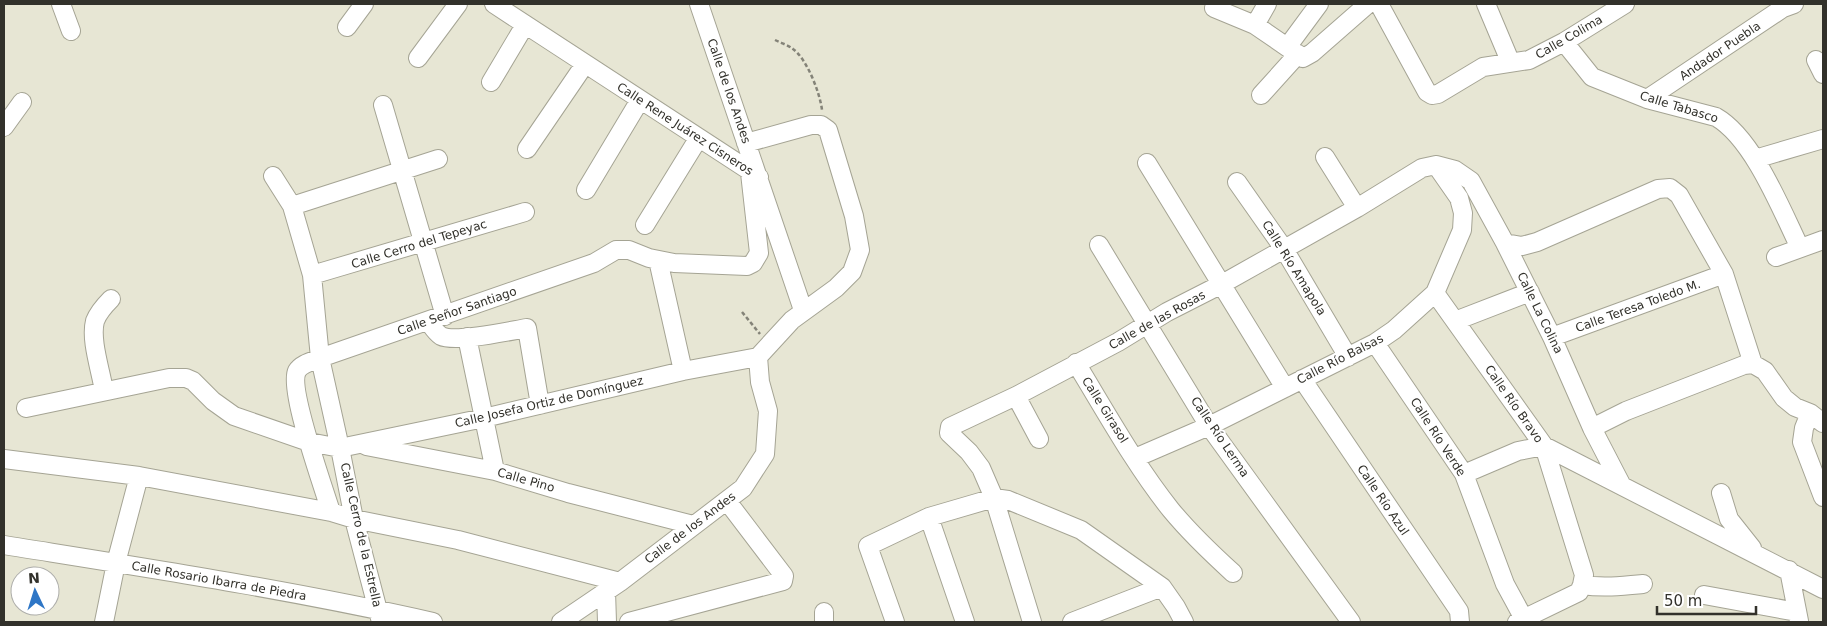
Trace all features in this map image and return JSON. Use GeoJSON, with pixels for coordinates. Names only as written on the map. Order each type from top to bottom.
{"type":"FeatureCollection","features":[{"type":"Feature","properties":{"kind":"street"},"geometry":{"type":"LineString","coordinates":[[61,4],[71,31]]}},
{"type":"Feature","properties":{"kind":"street"},"geometry":{"type":"LineString","coordinates":[[347,28],[364,4]]}},
{"type":"Feature","properties":{"kind":"street"},"geometry":{"type":"LineString","coordinates":[[418,58],[458,4]]}},
{"type":"Feature","properties":{"kind":"street","name":"Calle Rene Juárez Cisneros"},"geometry":{"type":"LineString","coordinates":[[494,4],[754,175],[803,310]]}},
{"type":"Feature","properties":{"kind":"street","name":"Calle de los Andes"},"geometry":{"type":"LineString","coordinates":[[699,4],[746,143],[754,175]]}},
{"type":"Feature","properties":{"kind":"street"},"geometry":{"type":"LineString","coordinates":[[1255,25],[1267,4]]}},
{"type":"Feature","properties":{"kind":"street"},"geometry":{"type":"LineString","coordinates":[[1261,95],[1296,53],[1320,4]]}},
{"type":"Feature","properties":{"kind":"street"},"geometry":{"type":"LineString","coordinates":[[1214,8],[1255,25],[1296,53],[1312,53],[1368,4]]}},
{"type":"Feature","properties":{"kind":"street","name":"Calle Colima"},"geometry":{"type":"LineString","coordinates":[[1379,4],[1427,92],[1432,95],[1438,94],[1482,66],[1529,60],[1564,42],[1620,5]]}},
{"type":"Feature","properties":{"kind":"street"},"geometry":{"type":"LineString","coordinates":[[1486,4],[1510,61]]}},
{"type":"Feature","properties":{"kind":"street","name":"Andador Puebla"},"geometry":{"type":"LineString","coordinates":[[1647,99],[1783,8],[1794,4]]}},
{"type":"Feature","properties":{"kind":"street"},"geometry":{"type":"LineString","coordinates":[[491,82],[525,25]]}},
{"type":"Feature","properties":{"kind":"street","name":"Calle Tabasco"},"geometry":{"type":"LineString","coordinates":[[1564,42],[1592,77],[1647,99],[1716,117],[1724,121],[1755,158],[1800,248]]}},
{"type":"Feature","properties":{"kind":"street"},"geometry":{"type":"LineString","coordinates":[[527,149],[585,64]]}},
{"type":"Feature","properties":{"kind":"street"},"geometry":{"type":"LineString","coordinates":[[586,190],[640,100]]}},
{"type":"Feature","properties":{"kind":"street"},"geometry":{"type":"LineString","coordinates":[[4,127],[22,102]]}},
{"type":"Feature","properties":{"kind":"street"},"geometry":{"type":"LineString","coordinates":[[383,105],[423,242],[437,318],[436,333],[443,337],[466,337],[527,328],[540,405]]}},
{"type":"Feature","properties":{"kind":"street"},"geometry":{"type":"LineString","coordinates":[[746,143],[811,125],[821,125],[828,130],[854,216],[860,250],[852,272],[836,288],[803,310],[763,351]]}},
{"type":"Feature","properties":{"kind":"street"},"geometry":{"type":"LineString","coordinates":[[645,225],[698,139]]}},
{"type":"Feature","properties":{"kind":"street"},"geometry":{"type":"LineString","coordinates":[[1755,158],[1823,140]]}},
{"type":"Feature","properties":{"kind":"street"},"geometry":{"type":"LineString","coordinates":[[1324,157],[1357,208]]}},
{"type":"Feature","properties":{"kind":"street"},"geometry":{"type":"LineString","coordinates":[[292,206],[438,159]]}},
{"type":"Feature","properties":{"kind":"street"},"geometry":{"type":"LineString","coordinates":[[1147,163],[1285,388]]}},
{"type":"Feature","properties":{"kind":"street","name":"Calle de las Rosas"},"geometry":{"type":"LineString","coordinates":[[994,498],[981,468],[969,452],[949,434],[950,427],[1016,396],[1118,342],[1167,312],[1222,284],[1357,208],[1422,168],[1436,165]]}},
{"type":"Feature","properties":{"kind":"street","name":"Calle La Colina"},"geometry":{"type":"LineString","coordinates":[[1436,165],[1456,170],[1471,181],[1530,292],[1592,428],[1620,484]]}},
{"type":"Feature","properties":{"kind":"street","name":"Calle Río Balsas"},"geometry":{"type":"LineString","coordinates":[[1135,458],[1209,426],[1375,343],[1394,330],[1435,294],[1462,230],[1462,213],[1459,198],[1436,165]]}},
{"type":"Feature","properties":{"kind":"street","name":"Calle Señor Santiago"},"geometry":{"type":"LineString","coordinates":[[309,442],[297,396],[296,372],[302,366],[320,358],[594,263],[616,250],[629,250],[658,260],[674,263],[747,266],[753,263],[758,253],[754,175]]}},
{"type":"Feature","properties":{"kind":"street","name":"Calle Cerro de la Estrella"},"geometry":{"type":"LineString","coordinates":[[273,176],[292,206],[312,275],[320,358],[348,446],[354,519],[380,616]]}},
{"type":"Feature","properties":{"kind":"street","name":"Calle Río Amapola"},"geometry":{"type":"LineString","coordinates":[[1237,182],[1284,249],[1348,356]]}},
{"type":"Feature","properties":{"kind":"street"},"geometry":{"type":"LineString","coordinates":[[1505,243],[1522,246],[1537,242],[1658,189],[1670,188],[1679,195],[1724,274],[1753,364]]}},
{"type":"Feature","properties":{"kind":"street","name":"Calle Cerro del Tepeyac"},"geometry":{"type":"LineString","coordinates":[[312,275],[525,212]]}},
{"type":"Feature","properties":{"kind":"street"},"geometry":{"type":"LineString","coordinates":[[1776,257],[1823,240]]}},
{"type":"Feature","properties":{"kind":"street","name":"Calle Río Lerma"},"geometry":{"type":"LineString","coordinates":[[1099,245],[1209,426],[1351,622]]}},
{"type":"Feature","properties":{"kind":"street"},"geometry":{"type":"LineString","coordinates":[[658,260],[683,371]]}},
{"type":"Feature","properties":{"kind":"street","name":"Calle Teresa Toledo M."},"geometry":{"type":"LineString","coordinates":[[1552,337],[1724,274]]}},
{"type":"Feature","properties":{"kind":"street"},"geometry":{"type":"LineString","coordinates":[[1455,321],[1530,292]]}},
{"type":"Feature","properties":{"kind":"street","name":"Calle Río Bravo"},"geometry":{"type":"LineString","coordinates":[[1435,294],[1544,446],[1584,575],[1582,585]]}},
{"type":"Feature","properties":{"kind":"street"},"geometry":{"type":"LineString","coordinates":[[104,391],[93,334],[96,320],[103,307],[111,299]]}},
{"type":"Feature","properties":{"kind":"street"},"geometry":{"type":"LineString","coordinates":[[466,337],[495,471]]}},
{"type":"Feature","properties":{"kind":"street","name":"Calle Río Verde"},"geometry":{"type":"LineString","coordinates":[[1375,343],[1464,474],[1520,621]]}},
{"type":"Feature","properties":{"kind":"street","name":"Calle de los Andes"},"geometry":{"type":"LineString","coordinates":[[562,622],[613,587],[743,488],[766,454],[768,411],[760,382],[763,351]]}},
{"type":"Feature","properties":{"kind":"street","name":"Calle Josefa Ortiz de Domínguez"},"geometry":{"type":"LineString","coordinates":[[348,446],[484,418],[763,351]]}},
{"type":"Feature","properties":{"kind":"street","name":"Calle Girasol"},"geometry":{"type":"LineString","coordinates":[[1076,363],[1135,458],[1171,510],[1202,544],[1233,573]]}},
{"type":"Feature","properties":{"kind":"street"},"geometry":{"type":"LineString","coordinates":[[1592,428],[1635,408],[1744,365],[1753,364],[1765,371],[1784,398],[1795,407],[1817,418],[1804,428],[1802,442],[1823,496]]}},
{"type":"Feature","properties":{"kind":"street","name":"Calle Pino"},"geometry":{"type":"LineString","coordinates":[[26,408],[169,378],[186,378],[193,381],[213,401],[234,416],[309,442],[348,446],[495,471],[693,525]]}},
{"type":"Feature","properties":{"kind":"street","name":"Calle Río Azul"},"geometry":{"type":"LineString","coordinates":[[1302,380],[1459,611],[1460,622]]}},
{"type":"Feature","properties":{"kind":"street"},"geometry":{"type":"LineString","coordinates":[[1016,396],[1039,439]]}},
{"type":"Feature","properties":{"kind":"street"},"geometry":{"type":"LineString","coordinates":[[309,442],[331,512]]}},
{"type":"Feature","properties":{"kind":"street"},"geometry":{"type":"LineString","coordinates":[[1464,474],[1518,451],[1544,446],[1823,589]]}},
{"type":"Feature","properties":{"kind":"street"},"geometry":{"type":"LineString","coordinates":[[4,459],[140,476],[331,512],[354,519],[458,540],[613,587],[607,622]]}},
{"type":"Feature","properties":{"kind":"street"},"geometry":{"type":"LineString","coordinates":[[104,622],[116,563],[140,476]]}},
{"type":"Feature","properties":{"kind":"street"},"geometry":{"type":"LineString","coordinates":[[1721,493],[1730,519],[1757,554]]}},
{"type":"Feature","properties":{"kind":"street"},"geometry":{"type":"LineString","coordinates":[[994,498],[1032,622]]}},
{"type":"Feature","properties":{"kind":"street"},"geometry":{"type":"LineString","coordinates":[[895,622],[868,546],[929,517],[994,498],[1008,500],[1081,530],[1162,586],[1184,622]]}},
{"type":"Feature","properties":{"kind":"street"},"geometry":{"type":"LineString","coordinates":[[629,622],[783,581],[784,576],[727,501]]}},
{"type":"Feature","properties":{"kind":"street"},"geometry":{"type":"LineString","coordinates":[[929,517],[965,622]]}},
{"type":"Feature","properties":{"kind":"street","name":"Calle Rosario Ibarra de Piedra"},"geometry":{"type":"LineString","coordinates":[[4,545],[116,563],[380,616],[433,622]]}},
{"type":"Feature","properties":{"kind":"street"},"geometry":{"type":"LineString","coordinates":[[1704,595],[1798,617],[1788,570]]}},
{"type":"Feature","properties":{"kind":"street"},"geometry":{"type":"LineString","coordinates":[[1520,621],[1578,592],[1582,585],[1612,587],[1643,584]]}},
{"type":"Feature","properties":{"kind":"street"},"geometry":{"type":"LineString","coordinates":[[1072,622],[1162,586]]}},
{"type":"Feature","properties":{"kind":"path"},"geometry":{"type":"LineString","coordinates":[[775,40],[792,48],[799,55],[821,100],[821,125]]}},
{"type":"Feature","properties":{"kind":"path"},"geometry":{"type":"LineString","coordinates":[[742,312],[763,351]]}}]}
